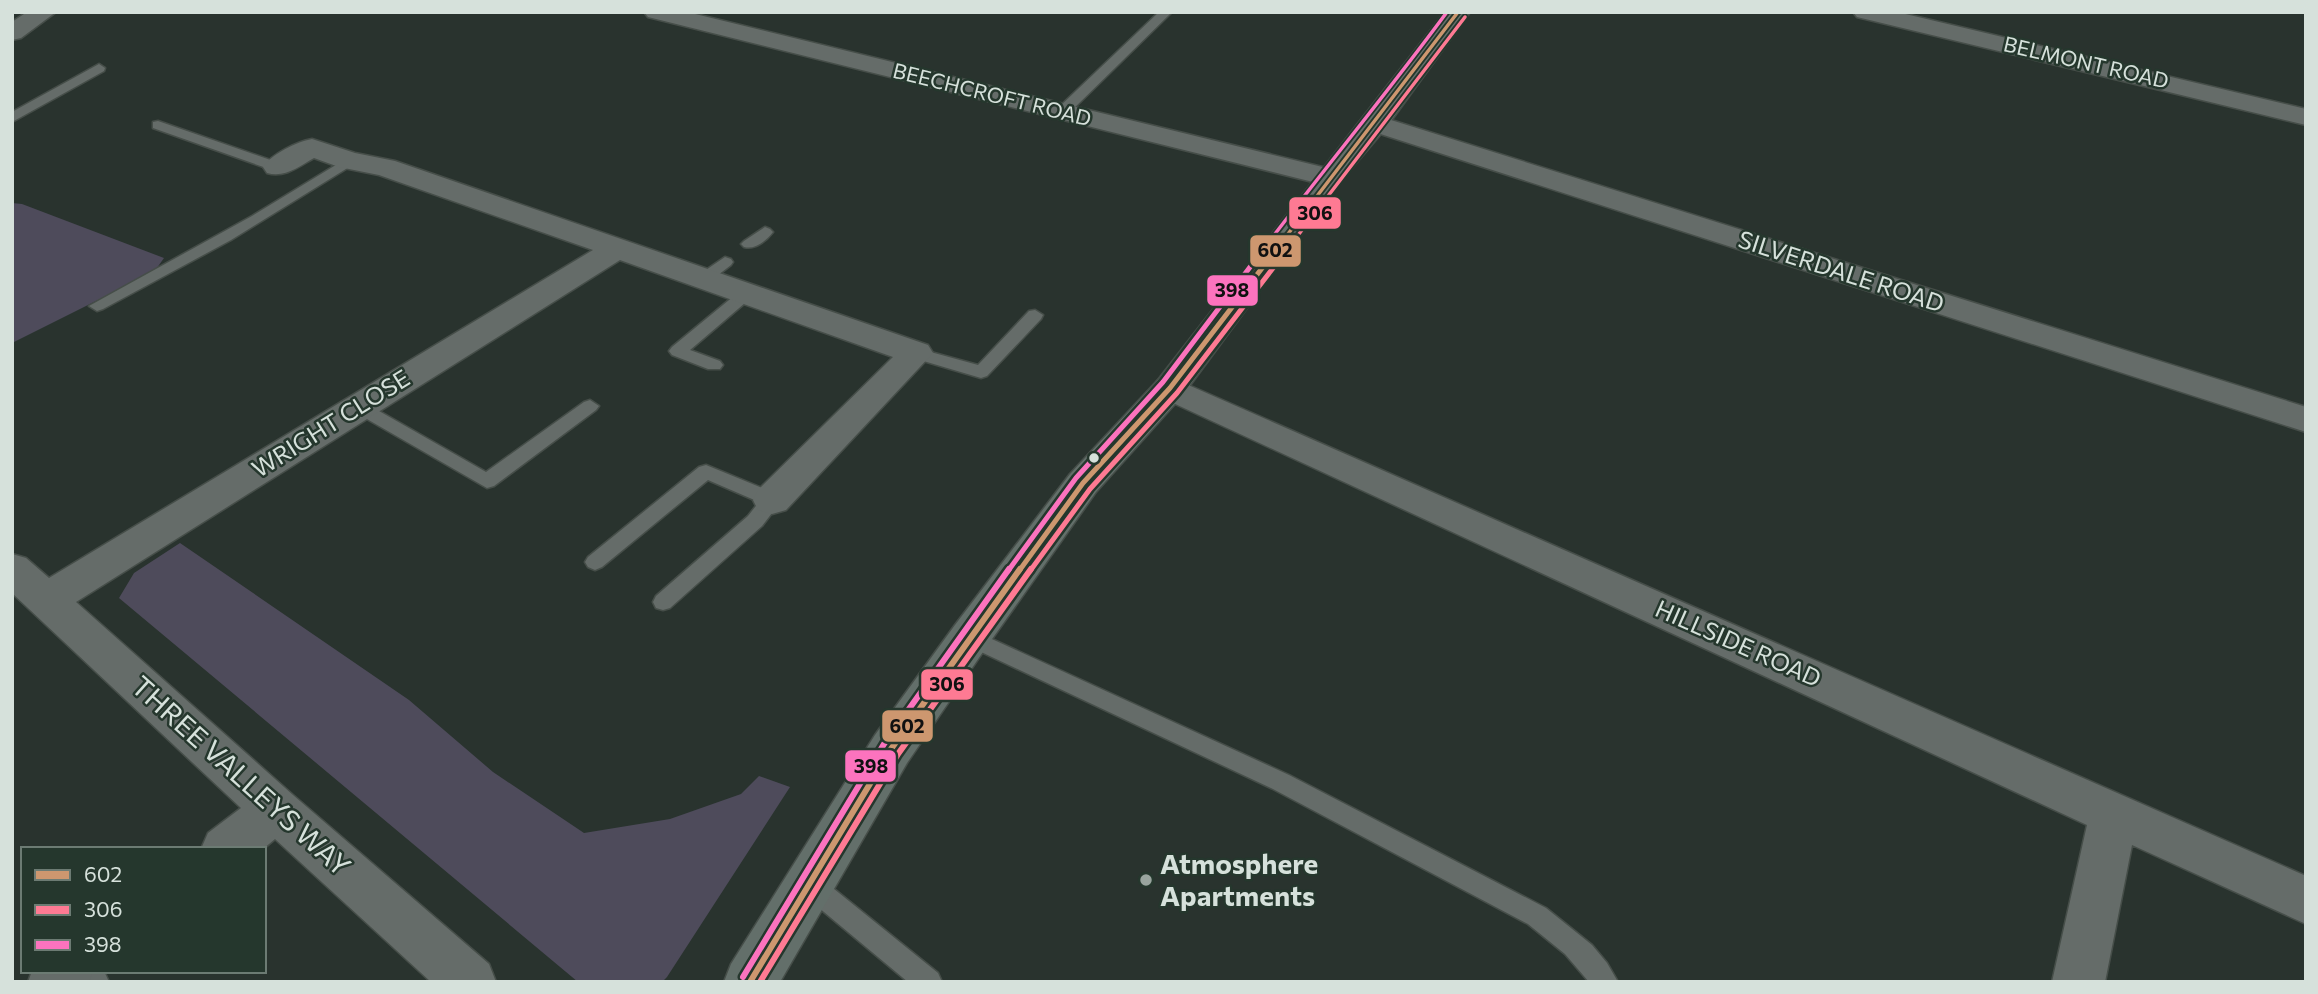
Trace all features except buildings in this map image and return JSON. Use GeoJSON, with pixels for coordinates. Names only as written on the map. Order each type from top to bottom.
{"type":"FeatureCollection","features":[{"type":"Feature","properties":{"kind":"main road"},"geometry":{"type":"LineString","coordinates":[[750,982],[891,749],[970,637],[1083,483],[1170,388],[1329,177],[1376,123],[1458,12]]}},
{"type":"Feature","properties":{"kind":"street"},"geometry":{"type":"LineString","coordinates":[[12,33],[44,12]]}},
{"type":"Feature","properties":{"kind":"street","name":"BEECHCROFT ROAD"},"geometry":{"type":"LineString","coordinates":[[656,12],[716,19],[1062,112],[1329,177]]}},
{"type":"Feature","properties":{"kind":"street","name":"BELMONT ROAD"},"geometry":{"type":"LineString","coordinates":[[1865,12],[2306,117]]}},
{"type":"Feature","properties":{"kind":"street","name":"SILVERDALE ROAD"},"geometry":{"type":"LineString","coordinates":[[1376,123],[2306,420]]}},
{"type":"Feature","properties":{"kind":"street"},"geometry":{"type":"LineString","coordinates":[[276,167],[312,147],[349,161],[385,167],[560,227],[615,250],[714,271],[746,294],[916,354],[772,500]]}},
{"type":"Feature","properties":{"kind":"street","name":"WRIGHT CLOSE"},"geometry":{"type":"LineString","coordinates":[[48,599],[615,250]]}},
{"type":"Feature","properties":{"kind":"street","name":"HILLSIDE ROAD"},"geometry":{"type":"LineString","coordinates":[[1170,388],[2306,901]]}},
{"type":"Feature","properties":{"kind":"street","name":"THREE VALLEYS WAY"},"geometry":{"type":"LineString","coordinates":[[12,569],[48,599],[276,810],[470,982]]}},
{"type":"Feature","properties":{"kind":"street"},"geometry":{"type":"LineString","coordinates":[[228,847],[276,810]]}},
{"type":"Feature","properties":{"kind":"street"},"geometry":{"type":"LineString","coordinates":[[2078,982],[2114,814]]}},
{"type":"Feature","properties":{"kind":"lane"},"geometry":{"type":"LineString","coordinates":[[1062,112],[1166,12]]}},
{"type":"Feature","properties":{"kind":"lane"},"geometry":{"type":"LineString","coordinates":[[12,118],[99,68]]}},
{"type":"Feature","properties":{"kind":"lane"},"geometry":{"type":"LineString","coordinates":[[158,125],[276,167]]}},
{"type":"Feature","properties":{"kind":"lane"},"geometry":{"type":"LineString","coordinates":[[97,306],[184,261],[279,206],[349,161]]}},
{"type":"Feature","properties":{"kind":"lane"},"geometry":{"type":"LineString","coordinates":[[749,244],[765,232]]}},
{"type":"Feature","properties":{"kind":"lane"},"geometry":{"type":"LineString","coordinates":[[714,365],[678,351],[746,294]]}},
{"type":"Feature","properties":{"kind":"lane"},"geometry":{"type":"LineString","coordinates":[[916,354],[981,372],[1035,315]]}},
{"type":"Feature","properties":{"kind":"lane"},"geometry":{"type":"LineString","coordinates":[[359,407],[487,481],[590,406]]}},
{"type":"Feature","properties":{"kind":"lane"},"geometry":{"type":"LineString","coordinates":[[595,562],[706,472],[772,500],[755,521],[663,602]]}},
{"type":"Feature","properties":{"kind":"lane"},"geometry":{"type":"LineString","coordinates":[[970,637],[1281,782],[1537,916],[1570,940],[1594,964],[1605,982]]}},
{"type":"Feature","properties":{"kind":"lane"},"geometry":{"type":"LineString","coordinates":[[809,884],[929,982]]}},
{"type":"Feature","properties":{"kind":"shaded area"},"geometry":{"type":"Polygon","coordinates":[[[12,203],[22,204],[164,258],[154,272],[12,343],[12,203]]]}},
{"type":"Feature","properties":{"kind":"shaded area"},"geometry":{"type":"Polygon","coordinates":[[[180,543],[409,700],[493,772],[584,833],[670,819],[741,794],[759,776],[790,787],[662,982],[578,982],[119,598],[134,573],[180,543]]]}},
{"type":"Feature","properties":{"kind":"transit line","name":"398"},"geometry":{"type":"LineString","coordinates":[[743,977],[884,744],[963,632],[1076,478],[1163,382],[1447,12]]}},
{"type":"Feature","properties":{"kind":"transit line","name":"602"},"geometry":{"type":"LineString","coordinates":[[750,982],[891,749],[970,637],[1083,483],[1170,388],[1458,12]]}},
{"type":"Feature","properties":{"kind":"transit line","name":"306"},"geometry":{"type":"LineString","coordinates":[[760,982],[898,754],[977,642],[1090,489],[1177,393],[1465,17]]}},
{"type":"Feature","properties":{"kind":"place","name":"Atmosphere Apartments"},"geometry":{"type":"Point","coordinates":[1146,880]}}]}
